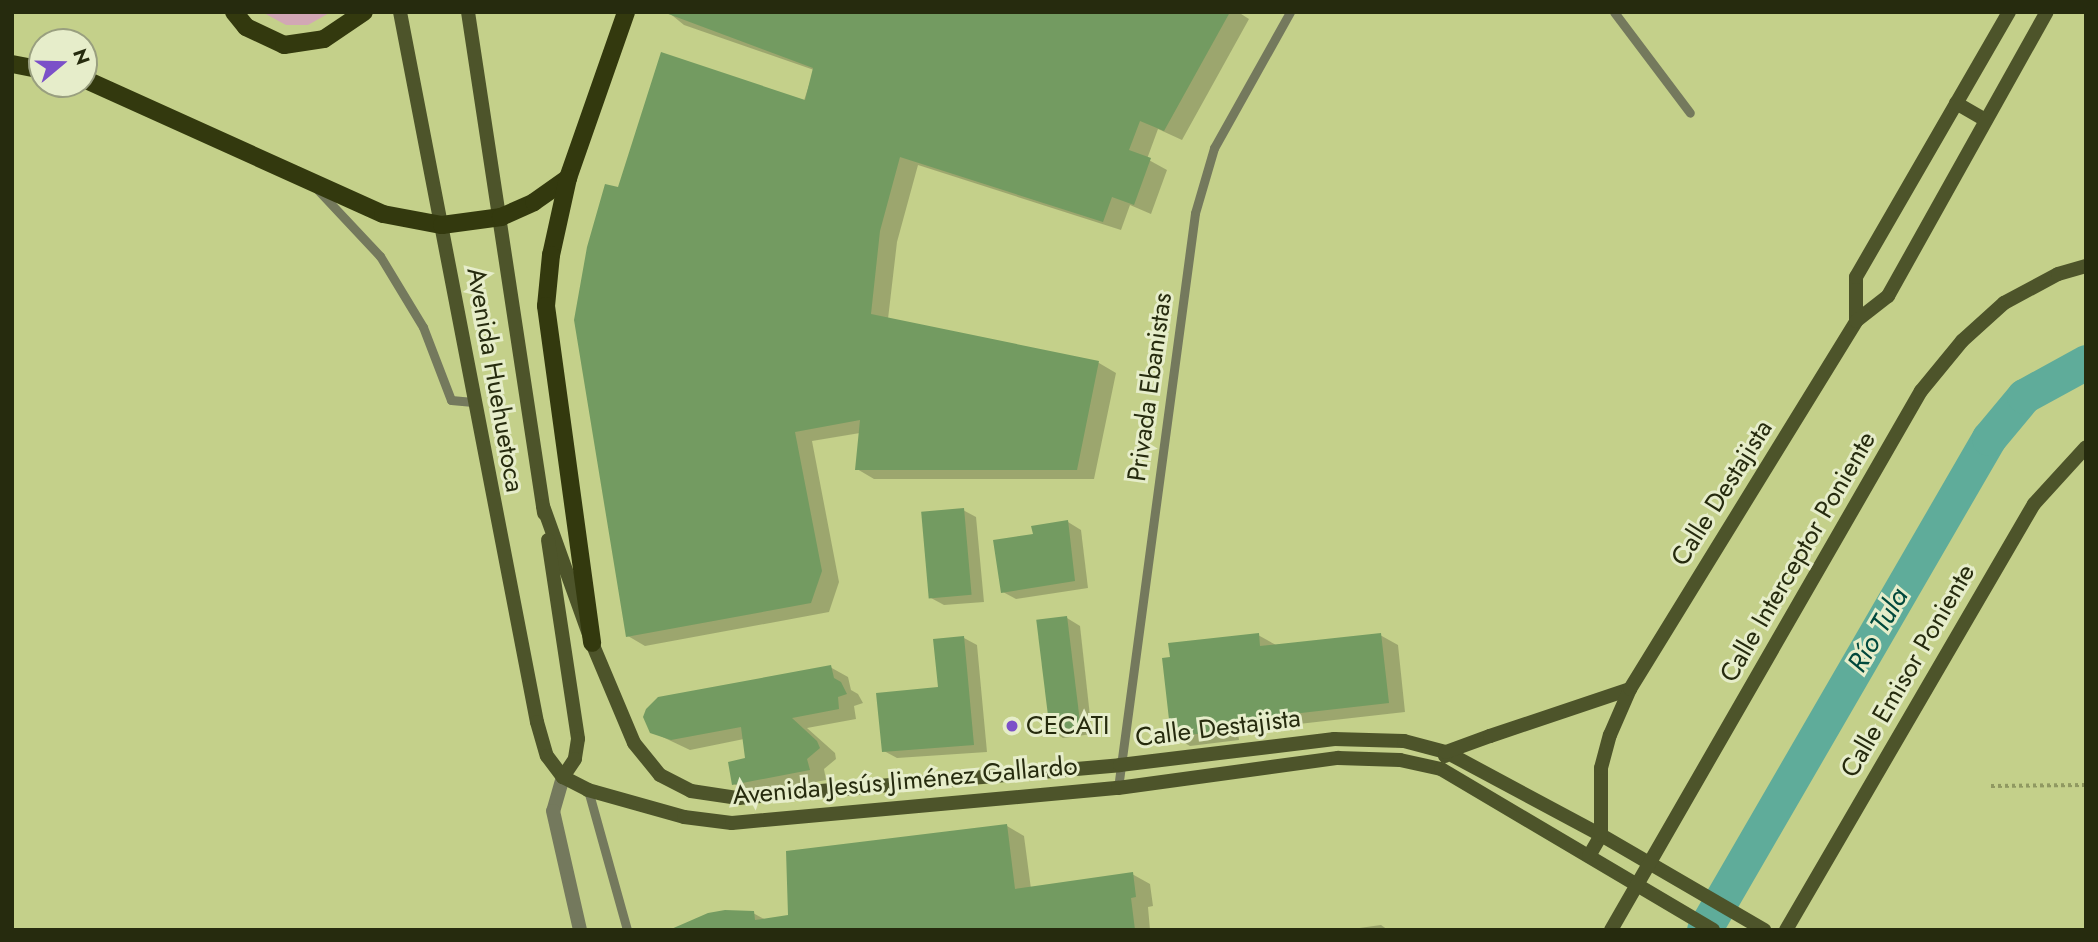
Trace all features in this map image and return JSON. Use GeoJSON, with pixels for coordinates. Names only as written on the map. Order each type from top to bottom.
{"type":"FeatureCollection","features":[{"type":"Feature","properties":{"kind":"main road"},"geometry":{"type":"LineString","coordinates":[[234,12],[246,27],[284,45],[324,39],[364,12]]}},
{"type":"Feature","properties":{"kind":"main road","name":"Avenida Huehuetoca"},"geometry":{"type":"LineString","coordinates":[[400,12],[473,402],[537,722],[547,756]]}},
{"type":"Feature","properties":{"kind":"main road","name":"Avenida Huehuetoca"},"geometry":{"type":"LineString","coordinates":[[468,12],[501,217],[542,506]]}},
{"type":"Feature","properties":{"kind":"main road"},"geometry":{"type":"LineString","coordinates":[[592,643],[546,306],[551,255],[568,178],[626,12]]}},
{"type":"Feature","properties":{"kind":"main road"},"geometry":{"type":"LineString","coordinates":[[1856,321],[1856,277],[2008,12]]}},
{"type":"Feature","properties":{"kind":"main road","name":"Calle Destajista"},"geometry":{"type":"LineString","coordinates":[[1118,788],[1338,758],[1400,760],[1441,769],[1589,856],[1601,835],[1601,768],[1610,735],[1630,689],[1856,321],[1888,296],[2047,12]]}},
{"type":"Feature","properties":{"kind":"main road"},"geometry":{"type":"LineString","coordinates":[[98,85],[383,214],[442,225],[501,217],[534,202],[568,178]]}},
{"type":"Feature","properties":{"kind":"main road"},"geometry":{"type":"LineString","coordinates":[[1956,103],[1986,120]]}},
{"type":"Feature","properties":{"kind":"main road","name":"Calle Interceptor Poniente"},"geometry":{"type":"LineString","coordinates":[[1611,930],[1921,391],[1962,341],[2004,303],[2058,274],[2086,266]]}},
{"type":"Feature","properties":{"kind":"main road","name":"Calle Emisor Poniente"},"geometry":{"type":"LineString","coordinates":[[1786,930],[2034,505],[2086,447]]}},
{"type":"Feature","properties":{"kind":"main road"},"geometry":{"type":"LineString","coordinates":[[542,506],[577,711],[578,739],[575,759],[563,777]]}},
{"type":"Feature","properties":{"kind":"main road","name":"Avenida Jesús Jiménez Gallardo"},"geometry":{"type":"LineString","coordinates":[[542,506],[592,643],[634,743],[660,775],[691,791],[738,798],[1120,765]]}},
{"type":"Feature","properties":{"kind":"main road"},"geometry":{"type":"LineString","coordinates":[[1441,769],[1447,752],[1630,689]]}},
{"type":"Feature","properties":{"kind":"main road","name":"Calle Destajista"},"geometry":{"type":"LineString","coordinates":[[1120,765],[1334,738],[1404,741],[1447,752],[1601,835]]}},
{"type":"Feature","properties":{"kind":"main road","name":"Avenida Jesús Jiménez Gallardo"},"geometry":{"type":"LineString","coordinates":[[547,756],[563,777],[588,790],[684,817],[732,823],[1118,788]]}},
{"type":"Feature","properties":{"kind":"main road"},"geometry":{"type":"LineString","coordinates":[[1601,835],[1650,866],[1764,930]]}},
{"type":"Feature","properties":{"kind":"main road"},"geometry":{"type":"LineString","coordinates":[[1589,856],[1653,897],[1713,930]]}},
{"type":"Feature","properties":{"kind":"street"},"geometry":{"type":"LineString","coordinates":[[563,777],[553,811],[580,930]]}},
{"type":"Feature","properties":{"kind":"lane","name":"Privada Ebanistas"},"geometry":{"type":"LineString","coordinates":[[1118,788],[1195,212],[1214,148],[1290,12]]}},
{"type":"Feature","properties":{"kind":"lane"},"geometry":{"type":"LineString","coordinates":[[1614,12],[1690,113]]}},
{"type":"Feature","properties":{"kind":"lane"},"geometry":{"type":"LineString","coordinates":[[312,183],[380,256],[423,327],[451,400],[473,402]]}},
{"type":"Feature","properties":{"kind":"lane"},"geometry":{"type":"LineString","coordinates":[[588,790],[627,930]]}},
{"type":"Feature","properties":{"kind":"path"},"geometry":{"type":"LineString","coordinates":[[1991,786],[2086,785]]}},
{"type":"Feature","properties":{"kind":"shaded area"},"geometry":{"type":"Polygon","coordinates":[[[262,12],[331,12],[308,25],[286,25],[262,12]]]}},
{"type":"Feature","properties":{"kind":"building"},"geometry":{"type":"Polygon","coordinates":[[[663,12],[1230,12],[1164,131],[1140,121],[1129,150],[1151,158],[1134,205],[1112,197],[1103,222],[900,157],[880,231],[871,314],[1099,361],[1077,470],[855,470],[860,420],[795,432],[822,571],[811,603],[626,637],[574,320],[587,247],[605,184],[618,187],[661,52],[805,100],[813,68],[663,12]]]}},
{"type":"Feature","properties":{"kind":"building"},"geometry":{"type":"Polygon","coordinates":[[[964,508],[972,595],[929,598],[921,512],[964,508]]]}},
{"type":"Feature","properties":{"kind":"building"},"geometry":{"type":"Polygon","coordinates":[[[1068,520],[1075,581],[1001,593],[993,540],[1033,534],[1031,526],[1068,520]]]}},
{"type":"Feature","properties":{"kind":"building"},"geometry":{"type":"Polygon","coordinates":[[[1067,616],[1081,728],[1050,732],[1036,620],[1067,616]]]}},
{"type":"Feature","properties":{"kind":"building"},"geometry":{"type":"Polygon","coordinates":[[[1259,633],[1260,646],[1381,633],[1389,703],[1221,722],[1222,731],[1171,737],[1162,658],[1170,657],[1168,643],[1259,633]]]}},
{"type":"Feature","properties":{"kind":"building"},"geometry":{"type":"Polygon","coordinates":[[[964,636],[974,745],[882,752],[876,693],[938,687],[933,639],[964,636]]]}},
{"type":"Feature","properties":{"kind":"building"},"geometry":{"type":"Polygon","coordinates":[[[831,665],[834,678],[841,682],[847,694],[838,697],[839,709],[792,718],[817,741],[820,748],[807,759],[810,770],[732,785],[728,762],[745,758],[741,727],[671,740],[650,733],[643,717],[646,709],[658,697],[831,665]]]}},
{"type":"Feature","properties":{"kind":"building"},"geometry":{"type":"Polygon","coordinates":[[[1007,824],[1015,889],[1133,872],[1136,897],[1131,898],[1135,930],[669,930],[708,913],[725,910],[754,911],[755,920],[788,915],[786,851],[1007,824]]]}},
{"type":"Feature","properties":{"kind":"waterway","name":"Río Tula"},"geometry":{"type":"LineString","coordinates":[[1704,930],[1989,438],[2024,396],[2086,362]]}},
{"type":"Feature","properties":{"kind":"place","name":"CECATI"},"geometry":{"type":"Point","coordinates":[1012,726]}}]}
